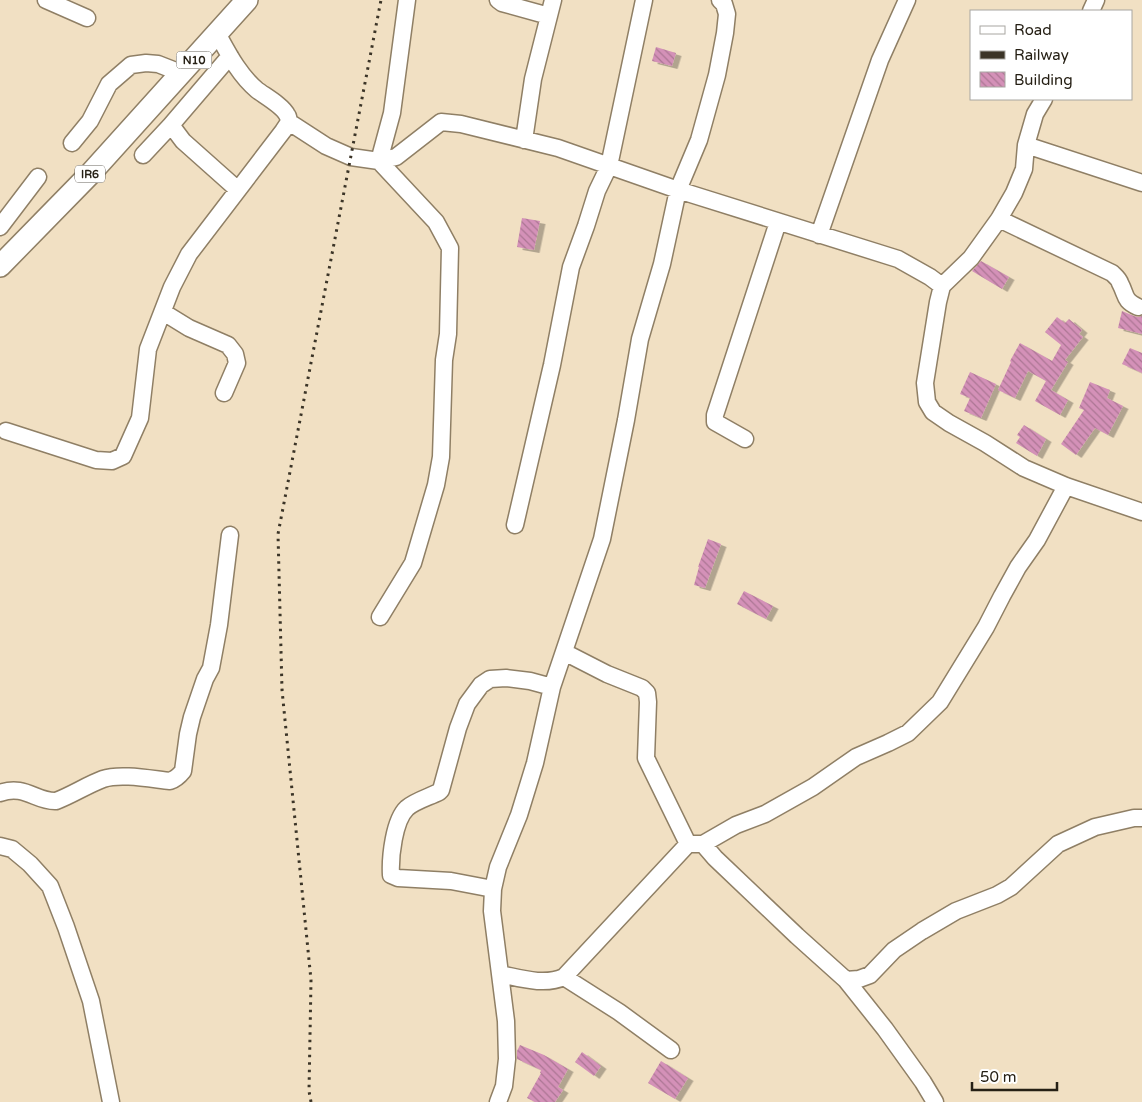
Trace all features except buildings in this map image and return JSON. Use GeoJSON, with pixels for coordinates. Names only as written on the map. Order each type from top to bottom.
{"type":"FeatureCollection","features":[{"type":"Feature","properties":{"kind":"main road","name":"N10"},"geometry":{"type":"LineString","coordinates":[[140,119],[247,0]]}},
{"type":"Feature","properties":{"kind":"main road","name":"IR6"},"geometry":{"type":"LineString","coordinates":[[0,266],[90,174],[140,119]]}},
{"type":"Feature","properties":{"kind":"street"},"geometry":{"type":"LineString","coordinates":[[46,0],[87,18]]}},
{"type":"Feature","properties":{"kind":"street"},"geometry":{"type":"LineString","coordinates":[[379,161],[392,113],[407,0]]}},
{"type":"Feature","properties":{"kind":"street"},"geometry":{"type":"LineString","coordinates":[[498,0],[502,3],[549,16]]}},
{"type":"Feature","properties":{"kind":"street"},"geometry":{"type":"LineString","coordinates":[[524,140],[533,79],[553,0]]}},
{"type":"Feature","properties":{"kind":"street"},"geometry":{"type":"LineString","coordinates":[[515,525],[552,364],[571,267],[597,191],[608,166],[644,0]]}},
{"type":"Feature","properties":{"kind":"street"},"geometry":{"type":"LineString","coordinates":[[498,1102],[504,1086],[506,1021],[492,911],[493,889],[498,867],[519,815],[535,763],[552,686],[602,539],[640,339],[662,264],[678,190],[699,140],[717,75],[725,33],[726,14],[724,4],[720,0]]}},
{"type":"Feature","properties":{"kind":"street"},"geometry":{"type":"LineString","coordinates":[[820,235],[880,60],[907,0]]}},
{"type":"Feature","properties":{"kind":"street"},"geometry":{"type":"LineString","coordinates":[[217,33],[243,76],[287,114],[289,122],[326,146],[351,156],[379,161],[396,156],[441,122],[461,124],[558,148],[678,190],[898,259],[930,276],[942,286]]}},
{"type":"Feature","properties":{"kind":"street"},"geometry":{"type":"LineString","coordinates":[[143,155],[230,56]]}},
{"type":"Feature","properties":{"kind":"street"},"geometry":{"type":"LineString","coordinates":[[72,143],[90,121],[110,84],[131,65],[146,62],[158,64],[182,73]]}},
{"type":"Feature","properties":{"kind":"street"},"geometry":{"type":"LineString","coordinates":[[1043,100],[1035,114],[1026,145],[1024,169],[1014,193],[999,220],[971,258],[942,286],[925,383],[927,402],[933,412],[949,423],[1024,468],[1066,486],[1142,512]]}},
{"type":"Feature","properties":{"kind":"street"},"geometry":{"type":"LineString","coordinates":[[6,431],[96,460],[112,461],[123,456],[140,418],[148,349],[172,286],[189,254],[289,122]]}},
{"type":"Feature","properties":{"kind":"street"},"geometry":{"type":"LineString","coordinates":[[171,125],[183,141],[238,190]]}},
{"type":"Feature","properties":{"kind":"street"},"geometry":{"type":"LineString","coordinates":[[1026,145],[1142,183]]}},
{"type":"Feature","properties":{"kind":"street"},"geometry":{"type":"LineString","coordinates":[[379,161],[436,222],[450,248],[448,334],[444,360],[441,457],[436,484],[413,563],[380,617]]}},
{"type":"Feature","properties":{"kind":"street"},"geometry":{"type":"LineString","coordinates":[[0,226],[38,177]]}},
{"type":"Feature","properties":{"kind":"street"},"geometry":{"type":"LineString","coordinates":[[999,220],[1112,273],[1120,281],[1125,297],[1131,303],[1138,306]]}},
{"type":"Feature","properties":{"kind":"street"},"geometry":{"type":"LineString","coordinates":[[745,439],[715,422],[715,415],[778,222]]}},
{"type":"Feature","properties":{"kind":"street"},"geometry":{"type":"LineString","coordinates":[[163,312],[189,328],[228,345],[235,354],[237,363],[224,393]]}},
{"type":"Feature","properties":{"kind":"street"},"geometry":{"type":"LineString","coordinates":[[500,974],[532,981],[555,981],[564,977],[695,844],[765,814],[805,792],[856,757],[908,733],[940,702],[986,627],[1018,568],[1038,540],[1066,486]]}},
{"type":"Feature","properties":{"kind":"street"},"geometry":{"type":"LineString","coordinates":[[0,793],[21,790],[49,801],[56,801],[103,779],[128,777],[170,780],[176,779],[180,775],[183,770],[192,717],[205,679],[211,668],[219,625],[230,535]]}},
{"type":"Feature","properties":{"kind":"street"},"geometry":{"type":"LineString","coordinates":[[564,652],[607,674],[642,688],[647,694],[646,758],[695,844],[715,858],[846,980],[885,1029],[935,1102]]}},
{"type":"Feature","properties":{"kind":"street"},"geometry":{"type":"LineString","coordinates":[[493,889],[451,881],[398,878],[391,875],[390,865],[396,825],[409,806],[441,790],[458,728],[467,704],[481,685],[490,679],[506,678],[552,686]]}},
{"type":"Feature","properties":{"kind":"street"},"geometry":{"type":"LineString","coordinates":[[846,980],[860,979],[870,975],[894,950],[922,931],[956,911],[998,895],[1011,887],[1058,844],[1095,827],[1134,818],[1142,818]]}},
{"type":"Feature","properties":{"kind":"street"},"geometry":{"type":"LineString","coordinates":[[0,846],[12,849],[30,864],[50,886],[91,1001],[111,1102]]}},
{"type":"Feature","properties":{"kind":"street"},"geometry":{"type":"LineString","coordinates":[[564,977],[618,1012],[670,1050]]}},
{"type":"Feature","properties":{"kind":"railway"},"geometry":{"type":"LineString","coordinates":[[311,1102],[309,1091],[311,980],[282,690],[278,534],[381,0]]}}]}
